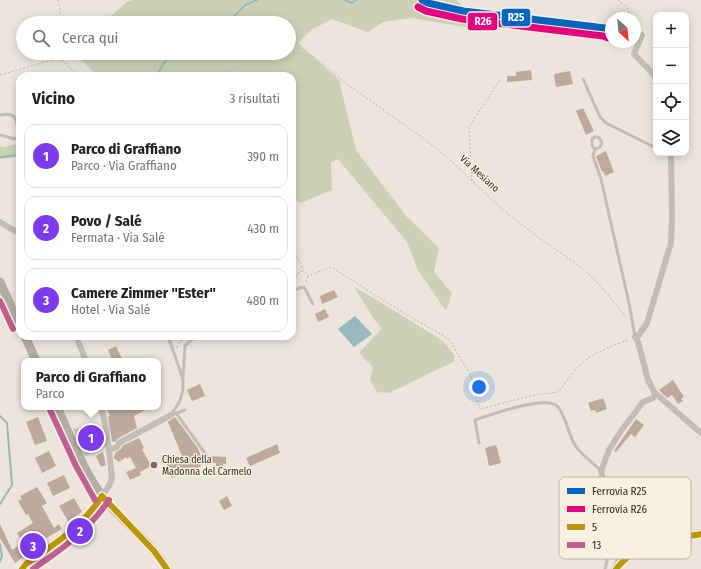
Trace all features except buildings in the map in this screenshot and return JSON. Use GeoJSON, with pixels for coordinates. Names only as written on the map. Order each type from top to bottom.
{"type":"FeatureCollection","features":[{"type":"Feature","properties":{"kind":"main road"},"geometry":{"type":"LineString","coordinates":[[0,282],[16,317]]}},
{"type":"Feature","properties":{"kind":"main road"},"geometry":{"type":"LineString","coordinates":[[27,340],[35,358]]}},
{"type":"Feature","properties":{"kind":"main road"},"geometry":{"type":"LineString","coordinates":[[58,410],[83,463],[102,496],[150,546],[167,569]]}},
{"type":"Feature","properties":{"kind":"main road"},"geometry":{"type":"LineString","coordinates":[[691,536],[701,534]]}},
{"type":"Feature","properties":{"kind":"main road"},"geometry":{"type":"LineString","coordinates":[[618,566],[626,559]]}},
{"type":"Feature","properties":{"kind":"street"},"geometry":{"type":"LineString","coordinates":[[642,35],[635,52],[653,74]]}},
{"type":"Feature","properties":{"kind":"street"},"geometry":{"type":"LineString","coordinates":[[669,156],[672,217],[671,243],[647,323],[639,335],[635,337],[638,342],[648,380],[655,394],[701,432]]}},
{"type":"Feature","properties":{"kind":"street"},"geometry":{"type":"LineString","coordinates":[[0,222],[16,232]]}},
{"type":"Feature","properties":{"kind":"street"},"geometry":{"type":"LineString","coordinates":[[78,340],[85,358]]}},
{"type":"Feature","properties":{"kind":"street"},"geometry":{"type":"LineString","coordinates":[[602,477],[601,471],[609,450],[621,431],[643,402],[653,398],[655,394]]}},
{"type":"Feature","properties":{"kind":"street"},"geometry":{"type":"LineString","coordinates":[[22,569],[26,564],[76,527],[96,506],[110,484],[112,478],[109,450],[102,410]]}},
{"type":"Feature","properties":{"kind":"street"},"geometry":{"type":"LineString","coordinates":[[109,450],[117,446],[119,443],[174,414]]}},
{"type":"Feature","properties":{"kind":"lane"},"geometry":{"type":"LineString","coordinates":[[583,78],[600,117],[606,124],[653,147]]}},
{"type":"Feature","properties":{"kind":"lane"},"geometry":{"type":"LineString","coordinates":[[0,115],[9,113],[12,114],[15,117],[16,122]]}},
{"type":"Feature","properties":{"kind":"lane"},"geometry":{"type":"LineString","coordinates":[[0,135],[16,138]]}},
{"type":"Feature","properties":{"kind":"lane"},"geometry":{"type":"LineString","coordinates":[[595,149],[593,156],[601,179],[629,303],[635,337]]}},
{"type":"Feature","properties":{"kind":"lane"},"geometry":{"type":"LineString","coordinates":[[296,290],[304,287],[312,304]]}},
{"type":"Feature","properties":{"kind":"lane"},"geometry":{"type":"LineString","coordinates":[[170,340],[182,377]]}},
{"type":"Feature","properties":{"kind":"lane"},"geometry":{"type":"LineString","coordinates":[[174,414],[180,401],[183,389],[182,377],[185,346],[191,340]]}},
{"type":"Feature","properties":{"kind":"lane"},"geometry":{"type":"LineString","coordinates":[[479,443],[475,420],[502,411],[540,402],[552,404],[556,405],[561,411],[574,445],[601,471]]}},
{"type":"Feature","properties":{"kind":"lane"},"geometry":{"type":"LineString","coordinates":[[174,414],[185,410]]}},
{"type":"Feature","properties":{"kind":"lane"},"geometry":{"type":"LineString","coordinates":[[174,414],[206,456]]}},
{"type":"Feature","properties":{"kind":"lane"},"geometry":{"type":"LineString","coordinates":[[605,569],[607,559]]}},
{"type":"Feature","properties":{"kind":"path"},"geometry":{"type":"LineString","coordinates":[[58,0],[61,16]]}},
{"type":"Feature","properties":{"kind":"path"},"geometry":{"type":"LineString","coordinates":[[618,0],[627,7],[628,12]]}},
{"type":"Feature","properties":{"kind":"path","name":"Via Mesiano"},"geometry":{"type":"LineString","coordinates":[[296,53],[314,57],[344,82],[423,138],[504,211],[595,280],[625,314],[627,321]]}},
{"type":"Feature","properties":{"kind":"path"},"geometry":{"type":"LineString","coordinates":[[0,75],[52,60]]}},
{"type":"Feature","properties":{"kind":"path"},"geometry":{"type":"LineString","coordinates":[[60,60],[63,61],[74,72]]}},
{"type":"Feature","properties":{"kind":"path"},"geometry":{"type":"LineString","coordinates":[[226,72],[247,60]]}},
{"type":"Feature","properties":{"kind":"path"},"geometry":{"type":"LineString","coordinates":[[472,181],[469,127],[500,80]]}},
{"type":"Feature","properties":{"kind":"path"},"geometry":{"type":"LineString","coordinates":[[296,256],[308,276]]}},
{"type":"Feature","properties":{"kind":"path"},"geometry":{"type":"LineString","coordinates":[[304,287],[308,276],[331,267],[449,340],[470,374],[480,409],[534,395],[558,392],[579,366],[586,360],[610,347],[635,337]]}},
{"type":"Feature","properties":{"kind":"path"},"geometry":{"type":"LineString","coordinates":[[296,277],[299,272],[304,271]]}},
{"type":"Feature","properties":{"kind":"path"},"geometry":{"type":"LineString","coordinates":[[175,354],[178,344],[182,340]]}},
{"type":"Feature","properties":{"kind":"green space"},"geometry":{"type":"Polygon","coordinates":[[[132,0],[456,0],[464,8],[473,28],[411,18],[383,22],[368,32],[332,19],[311,30],[298,43],[339,80],[356,150],[407,217],[439,248],[434,272],[452,293],[446,311],[418,270],[407,242],[338,159],[331,163],[332,190],[301,203],[296,201],[296,72],[94,72],[81,60],[296,60],[296,16],[111,16],[127,2],[132,0]]]}},
{"type":"Feature","properties":{"kind":"green space"},"geometry":{"type":"Polygon","coordinates":[[[16,144],[16,157],[0,159],[0,146],[4,147],[16,144]]]}},
{"type":"Feature","properties":{"kind":"green space"},"geometry":{"type":"Polygon","coordinates":[[[354,287],[443,341],[455,356],[453,362],[389,393],[377,392],[370,380],[373,367],[359,353],[382,328],[376,322],[354,287]]]}},
{"type":"Feature","properties":{"kind":"green space"},"geometry":{"type":"Polygon","coordinates":[[[93,426],[104,430],[106,446],[84,457],[73,428],[88,430],[93,426]]]}},
{"type":"Feature","properties":{"kind":"water"},"geometry":{"type":"Polygon","coordinates":[[[355,316],[372,334],[354,347],[338,329],[355,316]]]}},
{"type":"Feature","properties":{"kind":"waterway"},"geometry":{"type":"LineString","coordinates":[[235,16],[245,5],[257,0]]}},
{"type":"Feature","properties":{"kind":"waterway"},"geometry":{"type":"LineString","coordinates":[[344,0],[352,3],[356,0]]}},
{"type":"Feature","properties":{"kind":"waterway"},"geometry":{"type":"LineString","coordinates":[[158,72],[166,60]]}},
{"type":"Feature","properties":{"kind":"waterway"},"geometry":{"type":"LineString","coordinates":[[0,157],[16,155]]}},
{"type":"Feature","properties":{"kind":"waterway"},"geometry":{"type":"LineString","coordinates":[[0,416],[7,423],[12,485],[0,504]]}},
{"type":"Feature","properties":{"kind":"waterway"},"geometry":{"type":"LineString","coordinates":[[0,544],[2,556],[0,562]]}},
{"type":"Feature","properties":{"kind":"rail line","name":"R25"},"geometry":{"type":"LineString","coordinates":[[422,0],[428,3],[463,11],[605,28]]}},
{"type":"Feature","properties":{"kind":"rail line","name":"R26"},"geometry":{"type":"LineString","coordinates":[[418,7],[426,11],[462,19],[605,37]]}},
{"type":"Feature","properties":{"kind":"transit line","name":"13"},"geometry":{"type":"LineString","coordinates":[[0,301],[13,329]]}},
{"type":"Feature","properties":{"kind":"transit line","name":"13"},"geometry":{"type":"LineString","coordinates":[[50,410],[76,466],[95,500]]}},
{"type":"Feature","properties":{"kind":"transit line","name":"5"},"geometry":{"type":"LineString","coordinates":[[102,496],[154,551],[167,569]]}},
{"type":"Feature","properties":{"kind":"transit line","name":"5"},"geometry":{"type":"LineString","coordinates":[[22,569],[26,564],[68,534],[86,516],[102,496]]}},
{"type":"Feature","properties":{"kind":"transit line","name":"13"},"geometry":{"type":"LineString","coordinates":[[33,569],[84,530],[109,500]]}},
{"type":"Feature","properties":{"kind":"transit line","name":"5"},"geometry":{"type":"LineString","coordinates":[[691,536],[701,534]]}},
{"type":"Feature","properties":{"kind":"transit line","name":"5"},"geometry":{"type":"LineString","coordinates":[[616,569],[625,559]]}},
{"type":"Feature","properties":{"kind":"place","name":"Parco di Graffiano"},"geometry":{"type":"Point","coordinates":[91,438]}},
{"type":"Feature","properties":{"kind":"place","name":"Chiesa della Madonna del Carmelo"},"geometry":{"type":"Point","coordinates":[154,465]}},
{"type":"Feature","properties":{"kind":"place","name":"Povo / Salé"},"geometry":{"type":"Point","coordinates":[80,531]}},
{"type":"Feature","properties":{"kind":"place","name":"Camere Zimmer \"Ester\""},"geometry":{"type":"Point","coordinates":[33,546]}}]}
